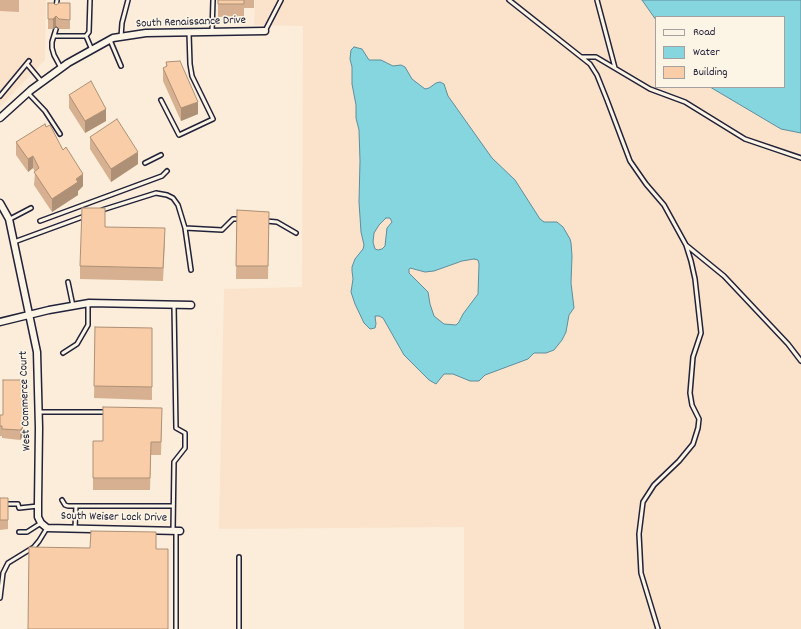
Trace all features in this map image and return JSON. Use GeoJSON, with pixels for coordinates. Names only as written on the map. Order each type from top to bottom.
{"type":"FeatureCollection","features":[{"type":"Feature","properties":{"kind":"street","name":"South Renaissance Drive"},"geometry":{"type":"LineString","coordinates":[[0,118],[28,93],[61,68],[110,40],[146,33],[266,31]]}},
{"type":"Feature","properties":{"kind":"street","name":"West Commerce Court"},"geometry":{"type":"LineString","coordinates":[[0,203],[9,219],[37,352],[39,412],[38,517],[41,523]]}},
{"type":"Feature","properties":{"kind":"street"},"geometry":{"type":"LineString","coordinates":[[0,322],[88,303],[191,305]]}},
{"type":"Feature","properties":{"kind":"street"},"geometry":{"type":"LineString","coordinates":[[41,523],[47,528]]}},
{"type":"Feature","properties":{"kind":"street","name":"South Weiser Lock Drive"},"geometry":{"type":"LineString","coordinates":[[47,528],[176,531]]}},
{"type":"Feature","properties":{"kind":"lane"},"geometry":{"type":"LineString","coordinates":[[56,12],[57,0]]}},
{"type":"Feature","properties":{"kind":"lane"},"geometry":{"type":"LineString","coordinates":[[86,36],[89,32],[90,0]]}},
{"type":"Feature","properties":{"kind":"lane"},"geometry":{"type":"LineString","coordinates":[[121,37],[122,23],[128,0]]}},
{"type":"Feature","properties":{"kind":"lane"},"geometry":{"type":"LineString","coordinates":[[212,32],[213,0]]}},
{"type":"Feature","properties":{"kind":"lane"},"geometry":{"type":"LineString","coordinates":[[266,31],[281,0]]}},
{"type":"Feature","properties":{"kind":"lane"},"geometry":{"type":"LineString","coordinates":[[509,0],[590,64],[597,75],[630,161],[664,206],[686,246],[695,279],[701,333],[694,357],[690,393],[692,405],[699,419],[698,428],[693,444],[679,461],[654,485],[642,502],[639,534],[641,573],[658,629]]}},
{"type":"Feature","properties":{"kind":"lane"},"geometry":{"type":"LineString","coordinates":[[597,0],[615,68]]}},
{"type":"Feature","properties":{"kind":"lane"},"geometry":{"type":"LineString","coordinates":[[56,29],[52,42],[54,55],[61,68]]}},
{"type":"Feature","properties":{"kind":"lane"},"geometry":{"type":"LineString","coordinates":[[161,100],[179,135],[213,118],[192,76],[189,32]]}},
{"type":"Feature","properties":{"kind":"lane"},"geometry":{"type":"LineString","coordinates":[[54,36],[86,36]]}},
{"type":"Feature","properties":{"kind":"lane"},"geometry":{"type":"LineString","coordinates":[[86,36],[92,50]]}},
{"type":"Feature","properties":{"kind":"lane"},"geometry":{"type":"LineString","coordinates":[[110,40],[121,66]]}},
{"type":"Feature","properties":{"kind":"lane"},"geometry":{"type":"LineString","coordinates":[[581,58],[596,57],[650,89],[685,102],[745,139],[801,158]]}},
{"type":"Feature","properties":{"kind":"lane"},"geometry":{"type":"LineString","coordinates":[[0,96],[28,63],[42,82]]}},
{"type":"Feature","properties":{"kind":"lane"},"geometry":{"type":"LineString","coordinates":[[28,93],[45,111],[60,134]]}},
{"type":"Feature","properties":{"kind":"lane"},"geometry":{"type":"LineString","coordinates":[[145,163],[161,155]]}},
{"type":"Feature","properties":{"kind":"lane"},"geometry":{"type":"LineString","coordinates":[[40,221],[162,176],[167,171]]}},
{"type":"Feature","properties":{"kind":"lane"},"geometry":{"type":"LineString","coordinates":[[95,212],[145,196],[160,193],[173,198],[178,205],[185,228],[191,270]]}},
{"type":"Feature","properties":{"kind":"lane"},"geometry":{"type":"LineString","coordinates":[[9,219],[31,208]]}},
{"type":"Feature","properties":{"kind":"lane"},"geometry":{"type":"LineString","coordinates":[[14,242],[89,214]]}},
{"type":"Feature","properties":{"kind":"lane"},"geometry":{"type":"LineString","coordinates":[[185,228],[222,230],[233,219],[247,220]]}},
{"type":"Feature","properties":{"kind":"lane"},"geometry":{"type":"LineString","coordinates":[[262,221],[277,222],[296,233]]}},
{"type":"Feature","properties":{"kind":"lane"},"geometry":{"type":"LineString","coordinates":[[686,246],[724,276],[788,344],[801,361]]}},
{"type":"Feature","properties":{"kind":"lane"},"geometry":{"type":"LineString","coordinates":[[68,282],[73,306]]}},
{"type":"Feature","properties":{"kind":"lane"},"geometry":{"type":"LineString","coordinates":[[63,353],[77,344],[88,325],[88,303]]}},
{"type":"Feature","properties":{"kind":"lane"},"geometry":{"type":"LineString","coordinates":[[174,305],[176,428],[185,433],[185,448],[174,462],[173,506],[176,531],[176,629]]}},
{"type":"Feature","properties":{"kind":"lane"},"geometry":{"type":"LineString","coordinates":[[39,412],[103,412]]}},
{"type":"Feature","properties":{"kind":"lane"},"geometry":{"type":"LineString","coordinates":[[62,500],[65,505],[76,506],[173,506]]}},
{"type":"Feature","properties":{"kind":"lane"},"geometry":{"type":"LineString","coordinates":[[0,504],[18,504],[19,508],[38,506]]}},
{"type":"Feature","properties":{"kind":"lane"},"geometry":{"type":"LineString","coordinates":[[75,528],[76,506]]}},
{"type":"Feature","properties":{"kind":"lane"},"geometry":{"type":"LineString","coordinates":[[19,532],[28,532],[41,523]]}},
{"type":"Feature","properties":{"kind":"lane"},"geometry":{"type":"LineString","coordinates":[[0,598],[3,573],[8,563],[34,547],[40,541],[47,528]]}},
{"type":"Feature","properties":{"kind":"lane"},"geometry":{"type":"LineString","coordinates":[[239,557],[239,629]]}},
{"type":"Feature","properties":{"kind":"shaded area"},"geometry":{"type":"Polygon","coordinates":[[[0,0],[46,0],[45,60],[0,107],[0,0]]]}},
{"type":"Feature","properties":{"kind":"shaded area"},"geometry":{"type":"Polygon","coordinates":[[[255,0],[801,0],[801,629],[464,629],[464,527],[219,529],[224,289],[302,287],[303,26],[254,25],[255,0]]]}},
{"type":"Feature","properties":{"kind":"water"},"geometry":{"type":"Polygon","coordinates":[[[642,0],[801,0],[801,133],[781,129],[712,88],[785,88],[785,16],[655,16],[655,19],[642,0]]]}},
{"type":"Feature","properties":{"kind":"water"},"geometry":{"type":"Polygon","coordinates":[[[354,47],[362,49],[369,60],[381,60],[393,66],[401,65],[405,67],[412,79],[425,89],[436,83],[440,82],[444,84],[448,96],[492,158],[515,180],[540,219],[544,222],[557,222],[563,227],[571,243],[571,283],[574,308],[569,315],[566,332],[554,350],[546,353],[534,353],[528,359],[485,375],[479,381],[470,381],[453,374],[444,374],[436,384],[429,380],[404,355],[383,318],[375,316],[375,328],[370,329],[364,323],[351,292],[353,279],[352,267],[364,245],[361,232],[359,202],[359,130],[352,84],[352,67],[350,59],[351,50],[354,47]],[[386,218],[374,233],[373,242],[375,249],[378,250],[385,246],[387,228],[392,222],[390,218],[386,218]],[[474,259],[462,261],[434,271],[425,272],[409,269],[409,273],[428,292],[434,316],[444,324],[456,325],[478,294],[479,264],[478,260],[474,259]]]}},
{"type":"Feature","properties":{"kind":"building"},"geometry":{"type":"Polygon","coordinates":[[[218,0],[244,0],[244,4],[218,4],[218,0]]]}},
{"type":"Feature","properties":{"kind":"building"},"geometry":{"type":"Polygon","coordinates":[[[48,3],[53,3],[56,5],[59,3],[70,3],[70,20],[59,19],[56,16],[53,19],[48,19],[48,3]]]}},
{"type":"Feature","properties":{"kind":"building"},"geometry":{"type":"Polygon","coordinates":[[[180,61],[198,102],[181,108],[163,68],[167,66],[166,62],[180,61]]]}},
{"type":"Feature","properties":{"kind":"building"},"geometry":{"type":"Polygon","coordinates":[[[91,81],[106,109],[85,121],[69,95],[91,81]]]}},
{"type":"Feature","properties":{"kind":"building"},"geometry":{"type":"Polygon","coordinates":[[[117,119],[138,152],[111,169],[90,137],[117,119]]]}},
{"type":"Feature","properties":{"kind":"building"},"geometry":{"type":"Polygon","coordinates":[[[45,124],[46,127],[50,125],[63,150],[66,147],[83,174],[76,179],[78,182],[52,199],[34,172],[39,168],[33,156],[28,159],[16,142],[45,124]]]}},
{"type":"Feature","properties":{"kind":"building"},"geometry":{"type":"Polygon","coordinates":[[[82,208],[105,208],[105,227],[165,228],[163,268],[80,266],[82,208]]]}},
{"type":"Feature","properties":{"kind":"building"},"geometry":{"type":"Polygon","coordinates":[[[237,210],[269,212],[268,266],[236,266],[237,210]]]}},
{"type":"Feature","properties":{"kind":"building"},"geometry":{"type":"Polygon","coordinates":[[[95,327],[152,328],[152,387],[94,386],[95,327]]]}},
{"type":"Feature","properties":{"kind":"building"},"geometry":{"type":"Polygon","coordinates":[[[3,380],[21,380],[23,427],[20,430],[2,429],[2,426],[0,426],[0,415],[3,415],[3,380]]]}},
{"type":"Feature","properties":{"kind":"building"},"geometry":{"type":"Polygon","coordinates":[[[103,407],[162,408],[161,442],[151,442],[150,478],[93,478],[93,441],[103,441],[103,407]]]}},
{"type":"Feature","properties":{"kind":"building"},"geometry":{"type":"Polygon","coordinates":[[[0,498],[8,498],[8,520],[0,520],[0,498]]]}},
{"type":"Feature","properties":{"kind":"building"},"geometry":{"type":"Polygon","coordinates":[[[91,531],[156,532],[156,549],[168,549],[168,629],[28,629],[29,547],[90,548],[91,531]]]}}]}
